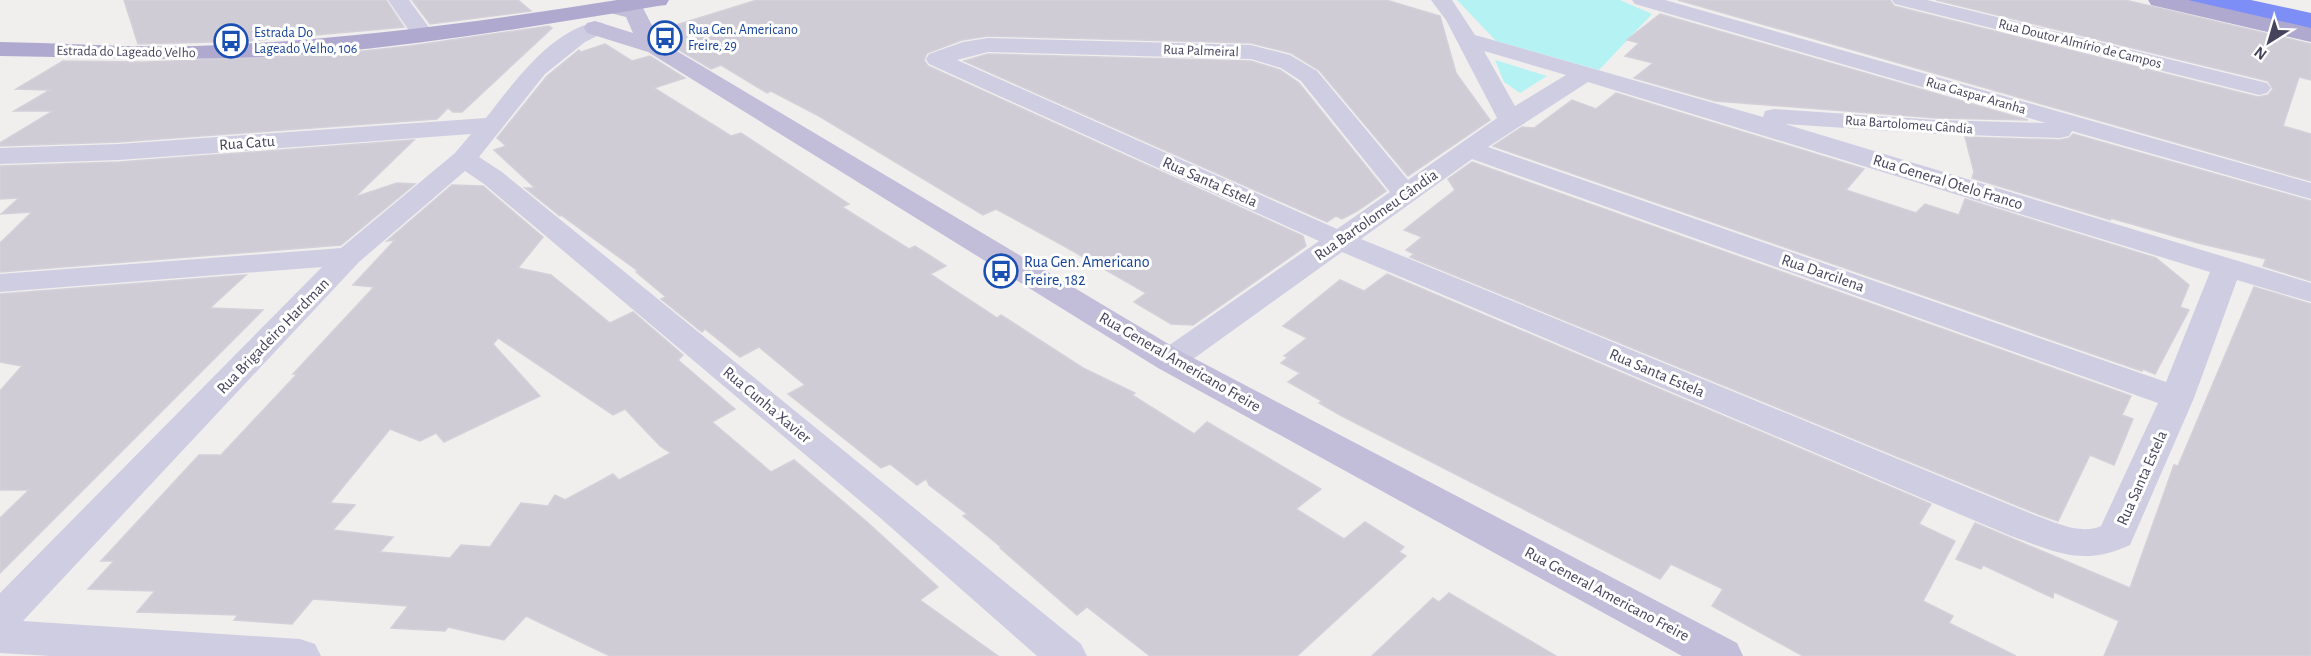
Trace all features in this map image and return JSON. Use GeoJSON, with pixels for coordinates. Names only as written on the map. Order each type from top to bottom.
{"type":"FeatureCollection","features":[{"type":"Feature","properties":{"kind":"main road"},"geometry":{"type":"LineString","coordinates":[[594,20],[658,0]]}},
{"type":"Feature","properties":{"kind":"main road"},"geometry":{"type":"LineString","coordinates":[[627,10],[676,0]]}},
{"type":"Feature","properties":{"kind":"main road"},"geometry":{"type":"LineString","coordinates":[[2159,0],[2311,35]]}},
{"type":"Feature","properties":{"kind":"main road"},"geometry":{"type":"LineString","coordinates":[[627,10],[651,45]]}},
{"type":"Feature","properties":{"kind":"main road","name":"Estrada do Lageado Velho"},"geometry":{"type":"LineString","coordinates":[[503,25],[567,26],[594,20]]}},
{"type":"Feature","properties":{"kind":"main road","name":"Estrada do Lageado Velho"},"geometry":{"type":"LineString","coordinates":[[0,49],[194,53],[326,46],[503,25],[594,20]]}},
{"type":"Feature","properties":{"kind":"main road","name":"Rua General Americano Freire"},"geometry":{"type":"LineString","coordinates":[[594,20],[651,45],[1170,360],[1721,656]]}},
{"type":"Feature","properties":{"kind":"street"},"geometry":{"type":"LineString","coordinates":[[398,0],[422,33]]}},
{"type":"Feature","properties":{"kind":"street"},"geometry":{"type":"LineString","coordinates":[[1441,0],[1456,19],[1510,120]]}},
{"type":"Feature","properties":{"kind":"street","name":"Rua Doutor Almírio de Campos"},"geometry":{"type":"LineString","coordinates":[[1902,0],[2259,88]]}},
{"type":"Feature","properties":{"kind":"street","name":"Rua Gaspar Aranha"},"geometry":{"type":"LineString","coordinates":[[1648,1],[2311,191]]}},
{"type":"Feature","properties":{"kind":"street","name":"Rua Brigadeiro Hardman"},"geometry":{"type":"LineString","coordinates":[[0,619],[349,256],[464,158],[493,125],[524,83],[549,57],[577,37],[594,20]]}},
{"type":"Feature","properties":{"kind":"street","name":"Rua Brigadeiro Hardman"},"geometry":{"type":"LineString","coordinates":[[549,57],[554,37],[567,26]]}},
{"type":"Feature","properties":{"kind":"street","name":"Rua General Otelo Franco"},"geometry":{"type":"LineString","coordinates":[[1466,39],[1719,112],[2311,293]]}},
{"type":"Feature","properties":{"kind":"street","name":"Rua Palmeiral"},"geometry":{"type":"LineString","coordinates":[[938,59],[971,47],[1005,44],[1251,52],[1277,57],[1296,64],[1310,76],[1404,194]]}},
{"type":"Feature","properties":{"kind":"street","name":"Rua Santa Estela"},"geometry":{"type":"LineString","coordinates":[[938,59],[1339,240],[2024,526],[2076,544],[2102,544],[2116,535],[2177,398],[2227,267]]}},
{"type":"Feature","properties":{"kind":"street","name":"Rua Bartolomeu Cândia"},"geometry":{"type":"LineString","coordinates":[[1170,360],[1510,120],[1584,74]]}},
{"type":"Feature","properties":{"kind":"street","name":"Rua Bartolomeu Cândia"},"geometry":{"type":"LineString","coordinates":[[1719,112],[1937,127],[2098,131]]}},
{"type":"Feature","properties":{"kind":"street","name":"Rua Catu"},"geometry":{"type":"LineString","coordinates":[[0,156],[119,152],[493,125]]}},
{"type":"Feature","properties":{"kind":"street","name":"Rua Darcilena"},"geometry":{"type":"LineString","coordinates":[[1469,149],[2177,398]]}},
{"type":"Feature","properties":{"kind":"street","name":"Rua Cunha Xavier"},"geometry":{"type":"LineString","coordinates":[[464,158],[493,178],[855,477],[1066,656]]}},
{"type":"Feature","properties":{"kind":"street"},"geometry":{"type":"LineString","coordinates":[[0,283],[349,256]]}},
{"type":"Feature","properties":{"kind":"street"},"geometry":{"type":"LineString","coordinates":[[0,636],[300,656]]}},
{"type":"Feature","properties":{"kind":"shaded area"},"geometry":{"type":"Polygon","coordinates":[[[1457,0],[1620,0],[1652,14],[1599,70],[1496,41],[1457,0]]]}},
{"type":"Feature","properties":{"kind":"shaded area"},"geometry":{"type":"Polygon","coordinates":[[[1495,60],[1547,76],[1520,93],[1504,82],[1495,60]]]}},
{"type":"Feature","properties":{"kind":"building"},"geometry":{"type":"Polygon","coordinates":[[[124,0],[386,0],[404,27],[249,41],[138,44],[124,0]]]}},
{"type":"Feature","properties":{"kind":"building"},"geometry":{"type":"Polygon","coordinates":[[[412,0],[518,0],[531,11],[430,24],[412,0]]]}},
{"type":"Feature","properties":{"kind":"building"},"geometry":{"type":"Polygon","coordinates":[[[757,0],[1386,0],[1440,16],[1456,73],[1490,120],[1408,176],[1319,70],[1291,53],[1251,43],[988,36],[962,40],[927,53],[924,60],[928,66],[1303,236],[1306,246],[1193,325],[1171,324],[1134,302],[1146,293],[1064,246],[996,209],[983,215],[819,116],[771,91],[767,93],[721,65],[711,69],[664,41],[660,30],[757,0]]]}},
{"type":"Feature","properties":{"kind":"building"},"geometry":{"type":"Polygon","coordinates":[[[1678,0],[1890,0],[1894,6],[2258,97],[2268,95],[2273,89],[2268,81],[1936,0],[2125,0],[2311,44],[2311,80],[2299,77],[2283,126],[2311,134],[2311,181],[1678,0]]]}},
{"type":"Feature","properties":{"kind":"building"},"geometry":{"type":"Polygon","coordinates":[[[1660,14],[2028,120],[1937,118],[1715,101],[1634,78],[1653,63],[1625,56],[1639,43],[1627,40],[1660,14]]]}},
{"type":"Feature","properties":{"kind":"building"},"geometry":{"type":"Polygon","coordinates":[[[549,26],[552,28],[462,112],[453,112],[448,108],[437,119],[119,142],[0,146],[0,143],[53,111],[14,111],[50,90],[16,89],[63,61],[144,62],[326,55],[410,46],[549,26]]]}},
{"type":"Feature","properties":{"kind":"building"},"geometry":{"type":"Polygon","coordinates":[[[605,44],[632,61],[650,56],[685,78],[654,88],[731,136],[741,133],[849,204],[842,207],[909,249],[915,246],[946,266],[930,274],[997,318],[1001,315],[1083,368],[1135,393],[1132,395],[1194,434],[1207,422],[1321,489],[1296,509],[1344,539],[1365,522],[1404,547],[1399,552],[1406,556],[1297,656],[1150,656],[1087,607],[1077,615],[963,516],[967,514],[929,485],[926,479],[917,485],[890,464],[881,468],[788,394],[805,385],[759,347],[740,357],[705,329],[702,332],[661,299],[666,297],[636,272],[638,271],[560,216],[525,188],[535,188],[494,150],[506,146],[497,138],[547,76],[579,50],[581,52],[605,44]]]}},
{"type":"Feature","properties":{"kind":"building"},"geometry":{"type":"Polygon","coordinates":[[[988,54],[1251,61],[1280,70],[1299,83],[1386,191],[1342,219],[1336,216],[1327,222],[964,61],[988,54]]]}},
{"type":"Feature","properties":{"kind":"building"},"geometry":{"type":"Polygon","coordinates":[[[1616,93],[1864,169],[1846,190],[1916,213],[1925,204],[1959,215],[1965,199],[2156,258],[2189,285],[2180,307],[2189,310],[2155,374],[2143,369],[2142,371],[1493,146],[1522,127],[1534,128],[1572,100],[1596,109],[1616,93]]]}},
{"type":"Feature","properties":{"kind":"building"},"geometry":{"type":"Polygon","coordinates":[[[2073,134],[2311,201],[2311,281],[2263,266],[2266,259],[2198,243],[2107,217],[2111,220],[1972,178],[1974,172],[1965,137],[2060,140],[2069,138],[2073,134]]]}},
{"type":"Feature","properties":{"kind":"building"},"geometry":{"type":"Polygon","coordinates":[[[414,140],[355,197],[397,183],[415,184],[341,245],[0,272],[0,243],[32,212],[1,214],[19,198],[0,199],[0,166],[119,162],[414,140]]]}},
{"type":"Feature","properties":{"kind":"building"},"geometry":{"type":"Polygon","coordinates":[[[1472,162],[2131,396],[2122,415],[2133,419],[2114,465],[2090,455],[2058,521],[1410,257],[1414,254],[1406,250],[1422,237],[1404,230],[1455,190],[1448,179],[1472,162]]]}},
{"type":"Feature","properties":{"kind":"building"},"geometry":{"type":"Polygon","coordinates":[[[452,185],[483,186],[543,237],[518,268],[551,275],[610,323],[633,312],[683,355],[678,360],[735,409],[712,422],[771,472],[794,460],[938,587],[920,600],[998,656],[610,656],[526,616],[504,640],[448,627],[445,631],[391,628],[408,606],[313,599],[292,624],[234,620],[238,615],[137,612],[155,591],[88,589],[114,561],[101,561],[199,455],[221,455],[374,287],[353,285],[395,240],[387,241],[452,185]],[[498,338],[493,344],[540,396],[444,442],[436,433],[420,441],[390,429],[330,503],[355,505],[333,530],[393,537],[380,552],[450,558],[461,545],[490,547],[521,503],[548,506],[555,495],[565,500],[613,474],[619,480],[671,453],[660,446],[625,409],[613,415],[498,338]]]}},
{"type":"Feature","properties":{"kind":"building"},"geometry":{"type":"Polygon","coordinates":[[[1387,274],[1931,504],[1919,524],[1955,541],[1923,601],[1953,616],[1949,623],[2016,656],[1803,656],[1712,606],[1723,589],[1671,564],[1660,579],[1340,415],[1319,403],[1322,401],[1288,382],[1300,373],[1281,363],[1288,357],[1284,356],[1307,338],[1283,326],[1340,280],[1364,291],[1387,274]]]}},
{"type":"Feature","properties":{"kind":"building"},"geometry":{"type":"Polygon","coordinates":[[[246,275],[210,308],[263,310],[0,573],[0,518],[29,490],[0,490],[0,391],[22,366],[0,362],[0,294],[246,275]]]}},
{"type":"Feature","properties":{"kind":"building"},"geometry":{"type":"Polygon","coordinates":[[[2254,287],[2311,304],[2311,656],[2104,656],[2119,621],[2054,592],[2053,598],[1983,565],[1981,569],[1956,559],[1975,523],[2130,588],[2174,465],[2178,466],[2254,287]]]}},
{"type":"Feature","properties":{"kind":"building"},"geometry":{"type":"Polygon","coordinates":[[[1449,593],[1556,656],[1372,656],[1433,598],[1439,602],[1449,593]]]}},
{"type":"Feature","properties":{"kind":"waterway"},"geometry":{"type":"LineString","coordinates":[[2197,0],[2311,25]]}},
{"type":"Feature","properties":{"kind":"place","name":"Rua Gen. Americano Freire, 29"},"geometry":{"type":"Point","coordinates":[665,38]}},
{"type":"Feature","properties":{"kind":"place","name":"Estrada Do Lageado Velho, 106"},"geometry":{"type":"Point","coordinates":[231,41]}},
{"type":"Feature","properties":{"kind":"place","name":"Rua Gen. Americano Freire, 182"},"geometry":{"type":"Point","coordinates":[1001,271]}}]}
